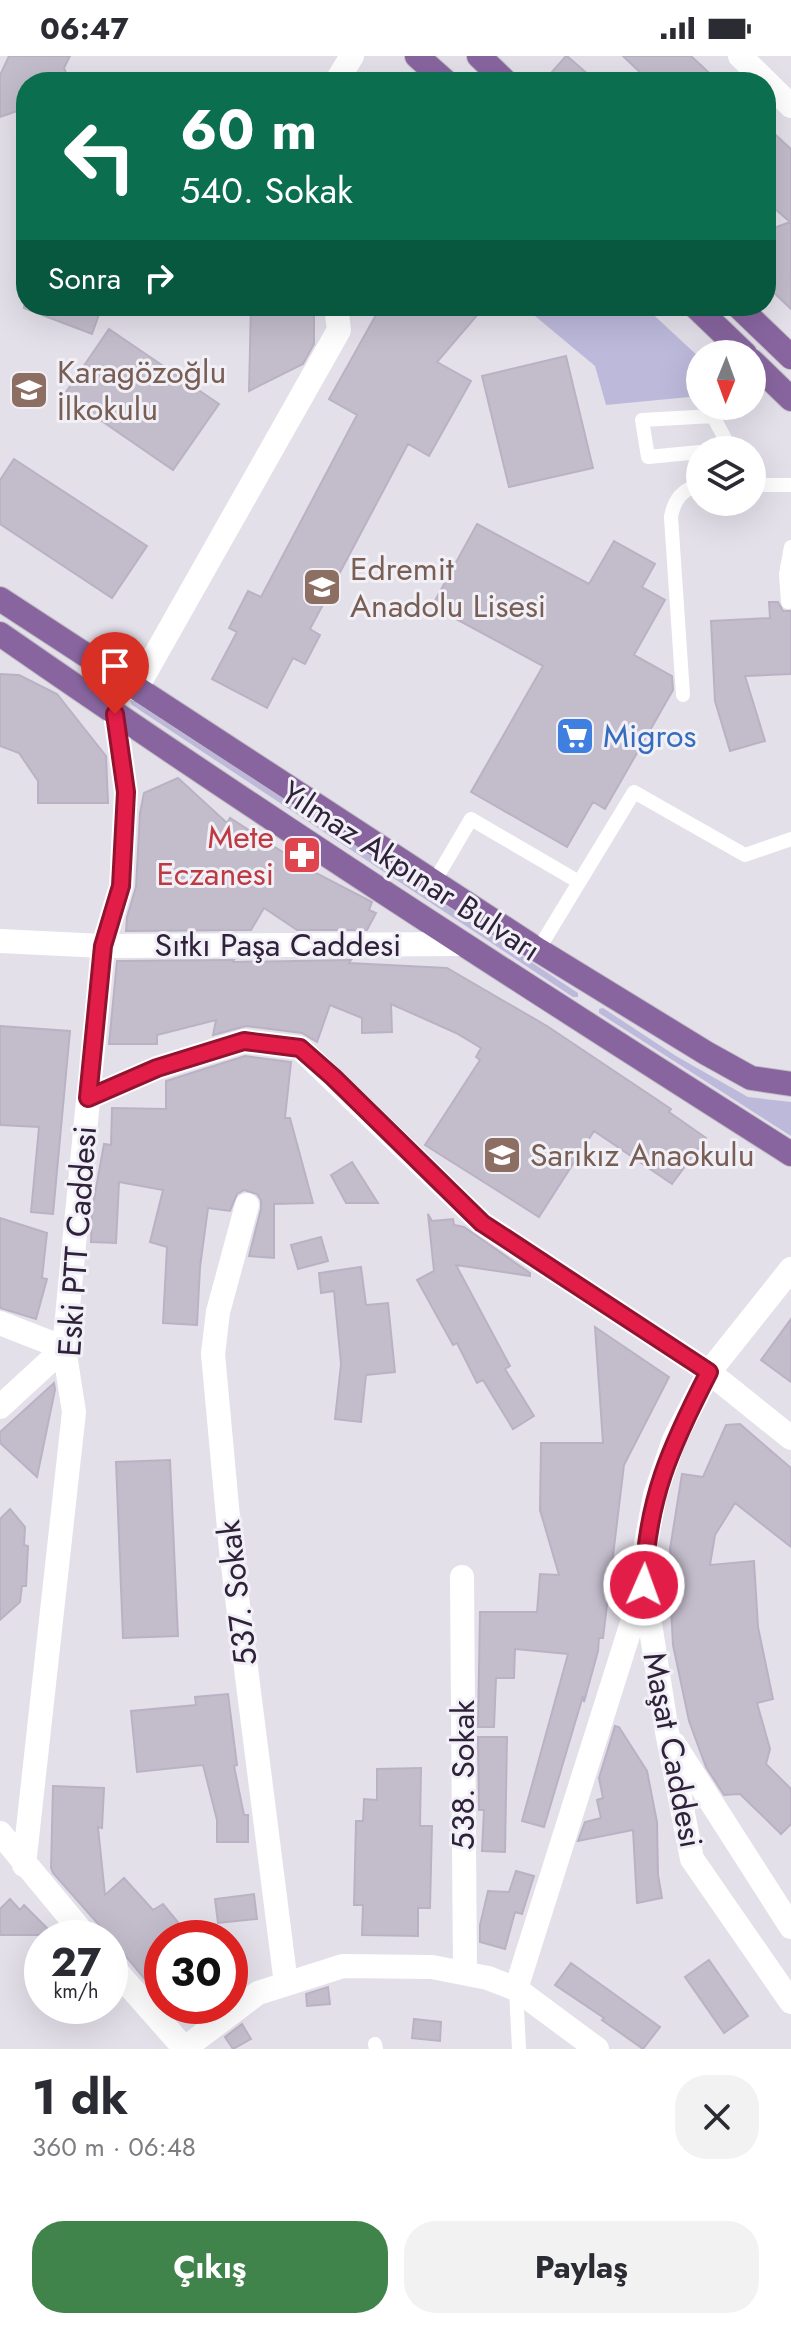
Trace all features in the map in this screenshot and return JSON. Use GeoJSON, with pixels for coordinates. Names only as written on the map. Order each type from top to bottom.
{"type":"FeatureCollection","features":[{"type":"Feature","properties":{"kind":"main road"},"geometry":{"type":"LineString","coordinates":[[416,56],[434,72]]}},
{"type":"Feature","properties":{"kind":"main road"},"geometry":{"type":"LineString","coordinates":[[479,56],[496,72]]}},
{"type":"Feature","properties":{"kind":"main road"},"geometry":{"type":"LineString","coordinates":[[705,316],[730,340]]}},
{"type":"Feature","properties":{"kind":"main road"},"geometry":{"type":"LineString","coordinates":[[748,316],[790,356]]}},
{"type":"Feature","properties":{"kind":"main road"},"geometry":{"type":"LineString","coordinates":[[766,375],[791,399]]}},
{"type":"Feature","properties":{"kind":"main road","name":"Yılmaz Akpınar Bulvarı"},"geometry":{"type":"LineString","coordinates":[[0,599],[538,950],[751,1078],[791,1084]]}},
{"type":"Feature","properties":{"kind":"main road","name":"Yılmaz Akpınar Bulvarı"},"geometry":{"type":"LineString","coordinates":[[0,634],[461,944],[791,1154]]}},
{"type":"Feature","properties":{"kind":"street"},"geometry":{"type":"LineString","coordinates":[[740,56],[756,72]]}},
{"type":"Feature","properties":{"kind":"street"},"geometry":{"type":"LineString","coordinates":[[776,91],[791,106]]}},
{"type":"Feature","properties":{"kind":"street"},"geometry":{"type":"LineString","coordinates":[[136,689],[339,330],[337,316]]}},
{"type":"Feature","properties":{"kind":"street","name":"Eski PTT Caddesi"},"geometry":{"type":"LineString","coordinates":[[24,1865],[74,1412],[64,1348],[103,946],[121,886],[126,792],[115,714]]}},
{"type":"Feature","properties":{"kind":"street","name":"Sıtkı Paşa Caddesi"},"geometry":{"type":"LineString","coordinates":[[0,941],[103,946],[461,944]]}},
{"type":"Feature","properties":{"kind":"street"},"geometry":{"type":"LineString","coordinates":[[88,1098],[157,1068],[244,1041],[300,1048],[482,1223],[709,1372],[791,1438]]}},
{"type":"Feature","properties":{"kind":"street","name":"537. Sokak"},"geometry":{"type":"LineString","coordinates":[[247,1205],[218,1312],[213,1354],[231,1550],[286,1984]]}},
{"type":"Feature","properties":{"kind":"street","name":"Maşat Caddesi"},"geometry":{"type":"LineString","coordinates":[[791,1269],[709,1372],[674,1440],[655,1495],[645,1549],[644,1585],[667,1732],[692,1859],[791,2002]]}},
{"type":"Feature","properties":{"kind":"street"},"geometry":{"type":"LineString","coordinates":[[0,1323],[64,1348],[0,1407]]}},
{"type":"Feature","properties":{"kind":"street","name":"538. Sokak"},"geometry":{"type":"LineString","coordinates":[[462,1577],[465,1973]]}},
{"type":"Feature","properties":{"kind":"street"},"geometry":{"type":"LineString","coordinates":[[516,1989],[644,1585]]}},
{"type":"Feature","properties":{"kind":"street"},"geometry":{"type":"LineString","coordinates":[[667,1732],[787,1909]]}},
{"type":"Feature","properties":{"kind":"street"},"geometry":{"type":"LineString","coordinates":[[0,1833],[71,1920]]}},
{"type":"Feature","properties":{"kind":"street"},"geometry":{"type":"LineString","coordinates":[[128,1984],[185,2049],[258,1993],[343,1966],[432,1967],[488,1978],[516,1989],[597,2049]]}},
{"type":"Feature","properties":{"kind":"lane"},"geometry":{"type":"LineString","coordinates":[[686,453],[648,457],[642,420],[713,416],[721,436]]}},
{"type":"Feature","properties":{"kind":"lane"},"geometry":{"type":"LineString","coordinates":[[766,485],[791,485]]}},
{"type":"Feature","properties":{"kind":"lane"},"geometry":{"type":"LineString","coordinates":[[683,695],[671,517],[677,498],[686,490]]}},
{"type":"Feature","properties":{"kind":"lane"},"geometry":{"type":"LineString","coordinates":[[788,602],[786,574],[791,547]]}},
{"type":"Feature","properties":{"kind":"lane"},"geometry":{"type":"LineString","coordinates":[[538,950],[634,792],[745,855],[791,839]]}},
{"type":"Feature","properties":{"kind":"lane"},"geometry":{"type":"LineString","coordinates":[[434,882],[471,819],[579,882]]}},
{"type":"Feature","properties":{"kind":"lane"},"geometry":{"type":"LineString","coordinates":[[516,1989],[519,2049]]}},
{"type":"Feature","properties":{"kind":"shaded area"},"geometry":{"type":"Polygon","coordinates":[[[535,316],[655,316],[686,345],[686,397],[606,405],[595,366],[535,316]]]}},
{"type":"Feature","properties":{"kind":"shaded area"},"geometry":{"type":"Polygon","coordinates":[[[134,699],[578,993],[578,997],[573,997],[132,705],[130,700],[134,699]]]}},
{"type":"Feature","properties":{"kind":"shaded area"},"geometry":{"type":"Polygon","coordinates":[[[603,1008],[676,1056],[748,1097],[791,1102],[791,1136],[599,1013],[599,1009],[603,1008]]]}},
{"type":"Feature","properties":{"kind":"building"},"geometry":{"type":"Polygon","coordinates":[[[9,56],[70,56],[64,68],[66,72],[16,72],[16,111],[0,117],[0,75],[9,56]]]}},
{"type":"Feature","properties":{"kind":"building"},"geometry":{"type":"Polygon","coordinates":[[[567,56],[585,72],[552,72],[567,56]]]}},
{"type":"Feature","properties":{"kind":"building"},"geometry":{"type":"Polygon","coordinates":[[[623,56],[691,56],[708,72],[640,72],[623,56]]]}},
{"type":"Feature","properties":{"kind":"building"},"geometry":{"type":"Polygon","coordinates":[[[776,135],[791,149],[791,309],[776,295],[776,227],[790,222],[776,210],[776,135]]]}},
{"type":"Feature","properties":{"kind":"building"},"geometry":{"type":"Polygon","coordinates":[[[45,316],[98,316],[92,334],[45,316]]]}},
{"type":"Feature","properties":{"kind":"building"},"geometry":{"type":"Polygon","coordinates":[[[251,316],[314,316],[314,344],[303,364],[249,391],[251,316]]]}},
{"type":"Feature","properties":{"kind":"building"},"geometry":{"type":"Polygon","coordinates":[[[375,316],[476,316],[437,362],[471,381],[429,456],[408,444],[310,629],[320,635],[305,664],[293,658],[267,708],[212,679],[237,632],[229,628],[248,591],[261,597],[357,415],[329,399],[375,316]]]}},
{"type":"Feature","properties":{"kind":"building"},"geometry":{"type":"Polygon","coordinates":[[[109,329],[219,404],[173,470],[64,395],[109,329]]]}},
{"type":"Feature","properties":{"kind":"building"},"geometry":{"type":"Polygon","coordinates":[[[566,356],[593,468],[509,487],[482,376],[566,356]]]}},
{"type":"Feature","properties":{"kind":"building"},"geometry":{"type":"Polygon","coordinates":[[[14,459],[147,546],[112,598],[0,524],[0,480],[14,459]]]}},
{"type":"Feature","properties":{"kind":"building","name":"Migros"},"geometry":{"type":"Polygon","coordinates":[[[477,524],[589,584],[614,541],[655,564],[642,587],[665,600],[634,655],[672,676],[673,690],[605,809],[593,802],[567,847],[471,792],[543,666],[432,606],[477,524]]]}},
{"type":"Feature","properties":{"kind":"building"},"geometry":{"type":"Polygon","coordinates":[[[769,602],[778,602],[783,611],[791,611],[791,674],[745,676],[765,741],[730,751],[715,701],[711,621],[770,618],[769,602]]]}},
{"type":"Feature","properties":{"kind":"building"},"geometry":{"type":"Polygon","coordinates":[[[0,674],[19,675],[57,694],[106,756],[108,803],[38,803],[38,781],[19,753],[0,746],[0,674]]]}},
{"type":"Feature","properties":{"kind":"building"},"geometry":{"type":"Polygon","coordinates":[[[178,778],[227,823],[230,818],[312,871],[372,902],[369,910],[376,913],[367,930],[297,930],[264,908],[251,930],[126,931],[136,887],[144,793],[178,778]]]}},
{"type":"Feature","properties":{"kind":"building"},"geometry":{"type":"Polygon","coordinates":[[[351,960],[349,963],[447,968],[547,1026],[671,1109],[669,1112],[706,1138],[672,1184],[594,1131],[539,1217],[425,1145],[480,1060],[476,1057],[481,1048],[456,1033],[391,1004],[392,1032],[362,1033],[362,1018],[330,1005],[317,1042],[302,1033],[246,1026],[213,1035],[216,1020],[157,1035],[157,1044],[109,1044],[117,961],[351,960]]]}},
{"type":"Feature","properties":{"kind":"building"},"geometry":{"type":"Polygon","coordinates":[[[0,1026],[70,1031],[53,1214],[31,1212],[39,1127],[0,1125],[0,1026]]]}},
{"type":"Feature","properties":{"kind":"building"},"geometry":{"type":"Polygon","coordinates":[[[245,1056],[291,1062],[285,1118],[290,1118],[313,1203],[274,1204],[274,1258],[249,1256],[261,1209],[257,1194],[244,1190],[237,1194],[230,1211],[208,1208],[200,1267],[197,1325],[163,1323],[167,1247],[150,1242],[163,1190],[119,1182],[116,1243],[91,1242],[92,1210],[104,1144],[111,1145],[112,1108],[166,1109],[166,1081],[245,1056]]]}},
{"type":"Feature","properties":{"kind":"building"},"geometry":{"type":"Polygon","coordinates":[[[352,1162],[378,1203],[346,1203],[331,1175],[352,1162]]]}},
{"type":"Feature","properties":{"kind":"building"},"geometry":{"type":"Polygon","coordinates":[[[428,1214],[432,1221],[453,1219],[454,1225],[464,1227],[530,1273],[530,1276],[456,1265],[510,1366],[505,1369],[534,1416],[513,1429],[483,1380],[477,1383],[457,1343],[453,1345],[417,1280],[434,1271],[428,1214]]]}},
{"type":"Feature","properties":{"kind":"building"},"geometry":{"type":"Polygon","coordinates":[[[0,1218],[47,1233],[42,1278],[47,1279],[36,1319],[0,1308],[0,1218]]]}},
{"type":"Feature","properties":{"kind":"building"},"geometry":{"type":"Polygon","coordinates":[[[321,1237],[328,1261],[298,1269],[291,1245],[321,1237]]]}},
{"type":"Feature","properties":{"kind":"building"},"geometry":{"type":"Polygon","coordinates":[[[361,1267],[366,1305],[388,1303],[395,1372],[366,1375],[361,1422],[335,1419],[341,1364],[334,1291],[321,1293],[319,1273],[361,1267]]]}},
{"type":"Feature","properties":{"kind":"building"},"geometry":{"type":"Polygon","coordinates":[[[791,1319],[791,1382],[761,1360],[791,1319]]]}},
{"type":"Feature","properties":{"kind":"building"},"geometry":{"type":"Polygon","coordinates":[[[595,1327],[669,1377],[624,1465],[603,1638],[599,1638],[584,1702],[583,1696],[544,1827],[522,1821],[568,1654],[515,1649],[514,1678],[496,1678],[494,1727],[478,1727],[480,1612],[537,1612],[540,1574],[559,1575],[540,1510],[541,1443],[603,1443],[595,1327]]]}},
{"type":"Feature","properties":{"kind":"building"},"geometry":{"type":"Polygon","coordinates":[[[54,1383],[37,1477],[0,1443],[0,1432],[54,1383]]]}},
{"type":"Feature","properties":{"kind":"building"},"geometry":{"type":"Polygon","coordinates":[[[740,1424],[791,1468],[791,1547],[735,1503],[715,1535],[710,1565],[754,1561],[758,1627],[773,1699],[757,1703],[770,1749],[766,1764],[791,1789],[791,1824],[781,1834],[740,1794],[724,1795],[706,1767],[689,1721],[673,1645],[671,1606],[675,1606],[670,1549],[682,1474],[703,1477],[726,1425],[740,1424]]]}},
{"type":"Feature","properties":{"kind":"building"},"geometry":{"type":"Polygon","coordinates":[[[170,1460],[178,1636],[123,1638],[116,1462],[170,1460]]]}},
{"type":"Feature","properties":{"kind":"building"},"geometry":{"type":"Polygon","coordinates":[[[10,1509],[25,1527],[24,1545],[28,1546],[26,1586],[22,1586],[20,1602],[0,1620],[0,1519],[10,1509]]]}},
{"type":"Feature","properties":{"kind":"building"},"geometry":{"type":"Polygon","coordinates":[[[228,1694],[237,1765],[234,1766],[244,1815],[248,1815],[248,1842],[217,1842],[217,1820],[203,1765],[137,1772],[131,1711],[196,1705],[195,1697],[228,1694]]]}},
{"type":"Feature","properties":{"kind":"building"},"geometry":{"type":"Polygon","coordinates":[[[615,1726],[619,1727],[647,1771],[657,1822],[658,1875],[662,1898],[637,1903],[633,1830],[578,1841],[585,1822],[601,1818],[597,1800],[603,1798],[599,1778],[615,1726]]]}},
{"type":"Feature","properties":{"kind":"building"},"geometry":{"type":"Polygon","coordinates":[[[478,1737],[507,1737],[505,1852],[482,1851],[484,1810],[479,1810],[478,1737]]]}},
{"type":"Feature","properties":{"kind":"building"},"geometry":{"type":"Polygon","coordinates":[[[421,1768],[420,1826],[432,1826],[430,1908],[418,1908],[418,1936],[362,1935],[363,1905],[354,1905],[356,1821],[363,1821],[364,1799],[377,1800],[377,1769],[421,1768]]]}},
{"type":"Feature","properties":{"kind":"building"},"geometry":{"type":"Polygon","coordinates":[[[53,1786],[104,1788],[102,1828],[98,1827],[105,1895],[124,1878],[153,1910],[163,1904],[176,1920],[144,1920],[144,1978],[128,1959],[128,1920],[95,1920],[51,1868],[53,1786]]]}},
{"type":"Feature","properties":{"kind":"building"},"geometry":{"type":"Polygon","coordinates":[[[516,1871],[534,1876],[522,1914],[515,1912],[505,1949],[480,1942],[480,1925],[488,1891],[509,1892],[516,1871]]]}},
{"type":"Feature","properties":{"kind":"building"},"geometry":{"type":"Polygon","coordinates":[[[254,1894],[257,1919],[218,1920],[215,1899],[254,1894]]]}},
{"type":"Feature","properties":{"kind":"building"},"geometry":{"type":"Polygon","coordinates":[[[10,1899],[20,1910],[24,1905],[39,1920],[24,1920],[24,1935],[0,1935],[0,1909],[10,1899]]]}},
{"type":"Feature","properties":{"kind":"building"},"geometry":{"type":"Polygon","coordinates":[[[709,1960],[748,2016],[724,2033],[685,1977],[709,1960]]]}},
{"type":"Feature","properties":{"kind":"building"},"geometry":{"type":"Polygon","coordinates":[[[571,1963],[660,2027],[643,2049],[555,1985],[571,1963]]]}},
{"type":"Feature","properties":{"kind":"building"},"geometry":{"type":"Polygon","coordinates":[[[328,1987],[330,2004],[307,2006],[306,1994],[328,1987]]]}},
{"type":"Feature","properties":{"kind":"building"},"geometry":{"type":"Polygon","coordinates":[[[414,2019],[441,2022],[440,2041],[412,2038],[414,2019]]]}},
{"type":"Feature","properties":{"kind":"building"},"geometry":{"type":"Polygon","coordinates":[[[242,2024],[251,2039],[233,2049],[225,2037],[242,2024]]]}},
{"type":"Feature","properties":{"kind":"place","name":"Karagözoğlu İlkokulu"},"geometry":{"type":"Point","coordinates":[29,390]}},
{"type":"Feature","properties":{"kind":"place","name":"Edremit Anadolu Lisesi"},"geometry":{"type":"Point","coordinates":[322,587]}},
{"type":"Feature","properties":{"kind":"place","name":"Migros"},"geometry":{"type":"Point","coordinates":[575,736]}},
{"type":"Feature","properties":{"kind":"place","name":"Mete Eczanesi"},"geometry":{"type":"Point","coordinates":[302,855]}},
{"type":"Feature","properties":{"kind":"place","name":"Sarıkız Anaokulu"},"geometry":{"type":"Point","coordinates":[502,1155]}},
{"type":"Feature","properties":{"kind":"route"},"geometry":{"type":"LineString","coordinates":[[115,714],[126,792],[121,886],[103,946],[88,1098],[157,1068],[244,1041],[300,1048],[482,1223],[709,1372],[674,1440],[655,1495],[645,1549],[644,1585]]}}]}
